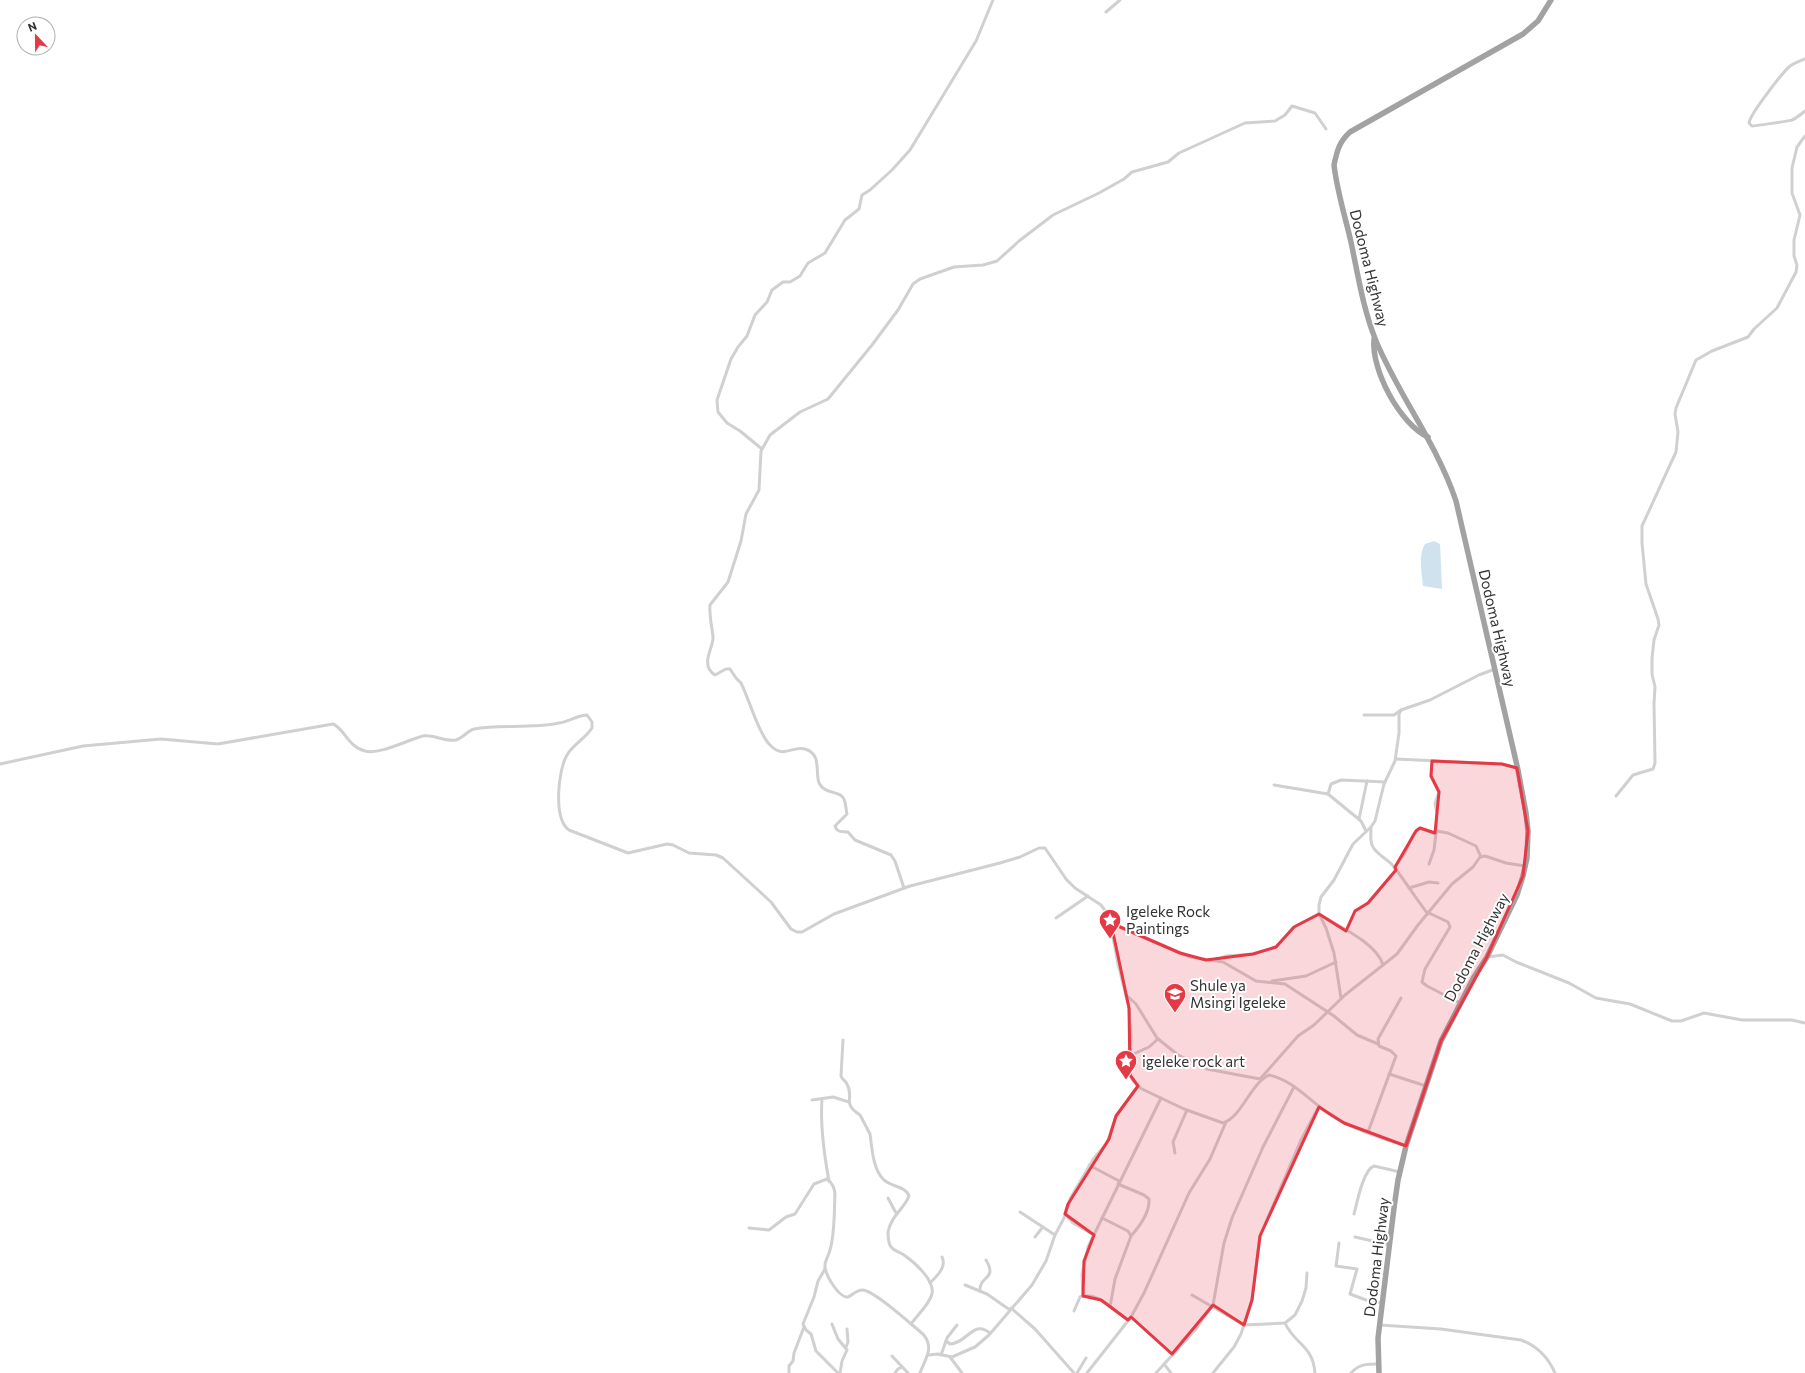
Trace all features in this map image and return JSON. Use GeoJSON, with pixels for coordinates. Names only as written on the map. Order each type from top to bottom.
{"type":"FeatureCollection","features":[{"type":"Feature","properties":{"kind":"highway","name":"Dodoma Highway"},"geometry":{"type":"LineString","coordinates":[[1379,1373],[1380,1325],[1400,1172],[1406,1146],[1441,1041],[1474,977],[1487,957],[1517,895],[1525,866],[1528,831],[1517,768],[1456,501],[1445,472],[1428,437],[1396,380],[1375,336],[1363,302],[1334,165],[1337,149],[1341,140],[1358,126],[1527,31],[1538,21],[1551,0]]}},
{"type":"Feature","properties":{"kind":"highway"},"geometry":{"type":"LineString","coordinates":[[1375,336],[1375,354],[1385,389],[1395,405],[1416,430],[1428,437]]}},
{"type":"Feature","properties":{"kind":"street"},"geometry":{"type":"LineString","coordinates":[[762,449],[740,431],[727,423],[718,410],[718,397],[735,351],[747,336],[755,316],[767,302],[772,290],[784,282],[789,282],[799,277],[808,263],[825,252],[845,220],[859,209],[862,195],[870,190],[892,170],[910,150],[973,45],[993,0]]}},
{"type":"Feature","properties":{"kind":"street"},"geometry":{"type":"LineString","coordinates":[[1106,12],[1120,0]]}},
{"type":"Feature","properties":{"kind":"street"},"geometry":{"type":"LineString","coordinates":[[1805,59],[1796,63],[1785,71],[1757,108],[1749,123],[1752,126],[1758,126],[1773,122],[1789,121],[1805,111]]}},
{"type":"Feature","properties":{"kind":"street"},"geometry":{"type":"LineString","coordinates":[[904,888],[896,861],[891,855],[855,840],[848,832],[840,832],[837,830],[835,826],[847,814],[844,799],[840,795],[828,792],[820,785],[818,765],[811,752],[804,748],[782,752],[771,747],[763,735],[742,682],[737,680],[730,669],[715,676],[709,666],[708,655],[714,640],[710,605],[728,582],[741,541],[746,514],[759,490],[762,449],[775,430],[800,412],[828,399],[872,345],[898,310],[914,284],[920,278],[954,267],[983,265],[997,261],[1019,241],[1061,210],[1099,193],[1135,171],[1168,162],[1179,153],[1248,122],[1271,123],[1285,115],[1292,106],[1315,113],[1326,129]]}},
{"type":"Feature","properties":{"kind":"street"},"geometry":{"type":"LineString","coordinates":[[1616,796],[1633,775],[1653,769],[1655,763],[1655,687],[1652,674],[1652,658],[1654,640],[1659,625],[1646,584],[1642,544],[1644,520],[1676,452],[1678,432],[1675,414],[1681,395],[1696,360],[1712,351],[1748,337],[1754,329],[1777,308],[1796,272],[1797,266],[1794,256],[1794,240],[1800,214],[1792,193],[1792,168],[1797,147],[1805,136]]}},
{"type":"Feature","properties":{"kind":"street"},"geometry":{"type":"LineString","coordinates":[[1364,716],[1392,715],[1401,710],[1430,700],[1479,675],[1495,669]]}},
{"type":"Feature","properties":{"kind":"street"},"geometry":{"type":"LineString","coordinates":[[1341,998],[1336,962],[1330,939],[1319,914],[1319,905],[1321,897],[1334,880],[1353,844],[1371,827],[1375,821],[1385,782],[1396,759],[1399,733],[1399,714],[1401,710]]}},
{"type":"Feature","properties":{"kind":"street"},"geometry":{"type":"LineString","coordinates":[[0,764],[83,746],[161,738],[218,744],[333,724],[337,725],[349,742],[359,749],[367,751],[390,747],[425,736],[432,735],[445,740],[455,740],[474,729],[527,727],[559,723],[588,715],[592,722],[592,728],[568,753],[563,763],[559,778],[560,816],[563,825],[569,830],[628,854],[667,844],[673,845],[689,853],[721,857],[766,897],[789,927],[797,932],[802,932],[843,910],[904,888],[933,879],[1000,864],[1042,848],[1048,851],[1066,880],[1107,910],[1126,995],[1131,1036],[1129,1056],[1130,1075],[1138,1086],[1160,1098],[1218,1123],[1226,1122]]}},
{"type":"Feature","properties":{"kind":"street"},"geometry":{"type":"LineString","coordinates":[[1396,759],[1502,764],[1517,768]]}},
{"type":"Feature","properties":{"kind":"street"},"geometry":{"type":"LineString","coordinates":[[1429,864],[1434,850],[1437,813],[1435,804],[1439,792],[1431,776],[1432,761]]}},
{"type":"Feature","properties":{"kind":"street"},"geometry":{"type":"LineString","coordinates":[[1328,794],[1331,784],[1341,780],[1385,782]]}},
{"type":"Feature","properties":{"kind":"street"},"geometry":{"type":"LineString","coordinates":[[1359,819],[1367,781]]}},
{"type":"Feature","properties":{"kind":"street"},"geometry":{"type":"LineString","coordinates":[[1274,785],[1328,794],[1359,819],[1366,831]]}},
{"type":"Feature","properties":{"kind":"street"},"geometry":{"type":"LineString","coordinates":[[1371,827],[1371,841],[1376,852],[1388,860],[1395,868],[1428,913],[1448,922],[1450,927],[1425,970],[1422,982],[1432,989],[1460,1003]]}},
{"type":"Feature","properties":{"kind":"street"},"geometry":{"type":"LineString","coordinates":[[1088,1373],[1129,1319],[1144,1293],[1189,1193],[1210,1159],[1226,1122],[1298,1036],[1329,1012],[1341,998],[1398,954],[1418,925],[1452,884],[1473,867],[1481,857],[1480,851],[1476,846],[1448,833],[1436,833],[1420,828],[1416,831],[1405,853],[1395,868],[1368,903],[1355,912],[1346,931]]}},
{"type":"Feature","properties":{"kind":"street"},"geometry":{"type":"LineString","coordinates":[[1481,857],[1525,866]]}},
{"type":"Feature","properties":{"kind":"street"},"geometry":{"type":"LineString","coordinates":[[1409,888],[1429,882],[1438,883]]}},
{"type":"Feature","properties":{"kind":"street"},"geometry":{"type":"LineString","coordinates":[[1056,918],[1088,896]]}},
{"type":"Feature","properties":{"kind":"street"},"geometry":{"type":"LineString","coordinates":[[1319,914],[1376,951],[1383,965]]}},
{"type":"Feature","properties":{"kind":"street"},"geometry":{"type":"LineString","coordinates":[[1216,960],[1226,956],[1252,954],[1276,947],[1294,927],[1319,914]]}},
{"type":"Feature","properties":{"kind":"street"},"geometry":{"type":"LineString","coordinates":[[1111,923],[1190,957],[1224,962],[1256,981],[1285,984],[1329,1012],[1357,1035],[1391,1051],[1396,1056],[1368,1132]]}},
{"type":"Feature","properties":{"kind":"street"},"geometry":{"type":"LineString","coordinates":[[1487,957],[1503,955],[1516,962],[1569,983],[1596,998],[1630,1004],[1672,1021],[1681,1021],[1704,1013],[1742,1020],[1792,1020],[1805,1023]]}},
{"type":"Feature","properties":{"kind":"street"},"geometry":{"type":"LineString","coordinates":[[1270,982],[1306,976],[1336,962]]}},
{"type":"Feature","properties":{"kind":"street"},"geometry":{"type":"LineString","coordinates":[[1126,995],[1136,1004],[1158,1039],[1178,1054],[1207,1068],[1261,1079],[1269,1075],[1276,1077],[1340,1120],[1406,1146]]}},
{"type":"Feature","properties":{"kind":"street"},"geometry":{"type":"LineString","coordinates":[[1378,1044],[1378,1038],[1401,998]]}},
{"type":"Feature","properties":{"kind":"street"},"geometry":{"type":"LineString","coordinates":[[1129,1056],[1158,1039]]}},
{"type":"Feature","properties":{"kind":"street"},"geometry":{"type":"LineString","coordinates":[[843,1040],[841,1076],[848,1085],[849,1102],[852,1110],[860,1115],[863,1124],[868,1130],[875,1162],[884,1180],[905,1190],[909,1194],[906,1202],[896,1213],[889,1229],[889,1243],[891,1247],[912,1261],[923,1272],[932,1288],[931,1297],[911,1324]]}},
{"type":"Feature","properties":{"kind":"street"},"geometry":{"type":"LineString","coordinates":[[1390,1074],[1426,1086]]}},
{"type":"Feature","properties":{"kind":"street"},"geometry":{"type":"LineString","coordinates":[[928,1356],[941,1355],[950,1357],[975,1347],[990,1333],[1032,1285],[1040,1271],[1065,1214],[1070,1197],[1089,1165],[1109,1139],[1116,1116],[1138,1086]]}},
{"type":"Feature","properties":{"kind":"street"},"geometry":{"type":"LineString","coordinates":[[1156,1373],[1196,1329],[1213,1305],[1224,1243],[1232,1218],[1263,1147],[1294,1088]]}},
{"type":"Feature","properties":{"kind":"street"},"geometry":{"type":"LineString","coordinates":[[812,1100],[833,1097],[849,1102]]}},
{"type":"Feature","properties":{"kind":"street"},"geometry":{"type":"LineString","coordinates":[[1074,1311],[1078,1300],[1083,1296],[1084,1261],[1094,1235],[1148,1126],[1160,1098]]}},
{"type":"Feature","properties":{"kind":"street"},"geometry":{"type":"LineString","coordinates":[[789,1373],[789,1366],[793,1361],[794,1353],[804,1327],[803,1324],[814,1297],[818,1281],[825,1269],[825,1264],[831,1248],[835,1194],[833,1185],[829,1181],[821,1126],[822,1099]]}},
{"type":"Feature","properties":{"kind":"street"},"geometry":{"type":"LineString","coordinates":[[1213,1373],[1234,1347],[1241,1334],[1252,1300],[1260,1236],[1301,1140],[1318,1106]]}},
{"type":"Feature","properties":{"kind":"street"},"geometry":{"type":"LineString","coordinates":[[1175,1154],[1173,1142],[1187,1110]]}},
{"type":"Feature","properties":{"kind":"street"},"geometry":{"type":"LineString","coordinates":[[1089,1165],[1149,1199],[1149,1205],[1142,1220],[1131,1236],[1117,1271],[1110,1306]]}},
{"type":"Feature","properties":{"kind":"street"},"geometry":{"type":"LineString","coordinates":[[1354,1214],[1362,1184],[1368,1169],[1374,1166],[1400,1172]]}},
{"type":"Feature","properties":{"kind":"street"},"geometry":{"type":"LineString","coordinates":[[749,1228],[764,1231],[772,1228],[786,1216],[795,1214],[814,1184],[822,1180],[829,1181]]}},
{"type":"Feature","properties":{"kind":"street"},"geometry":{"type":"LineString","coordinates":[[888,1198],[896,1213]]}},
{"type":"Feature","properties":{"kind":"street"},"geometry":{"type":"LineString","coordinates":[[1020,1212],[1042,1228],[1055,1235]]}},
{"type":"Feature","properties":{"kind":"street"},"geometry":{"type":"LineString","coordinates":[[1065,1214],[1073,1223],[1094,1235]]}},
{"type":"Feature","properties":{"kind":"street"},"geometry":{"type":"LineString","coordinates":[[1102,1218],[1128,1231],[1131,1236]]}},
{"type":"Feature","properties":{"kind":"street"},"geometry":{"type":"LineString","coordinates":[[1035,1237],[1042,1228]]}},
{"type":"Feature","properties":{"kind":"street"},"geometry":{"type":"LineString","coordinates":[[1354,1237],[1390,1245]]}},
{"type":"Feature","properties":{"kind":"street"},"geometry":{"type":"LineString","coordinates":[[1339,1243],[1336,1266],[1357,1269],[1350,1294],[1366,1300],[1384,1303]]}},
{"type":"Feature","properties":{"kind":"street"},"geometry":{"type":"LineString","coordinates":[[930,1283],[944,1267],[945,1263],[942,1258]]}},
{"type":"Feature","properties":{"kind":"street"},"geometry":{"type":"LineString","coordinates":[[980,1291],[981,1285],[991,1271],[991,1267],[986,1260]]}},
{"type":"Feature","properties":{"kind":"street"},"geometry":{"type":"LineString","coordinates":[[825,1269],[842,1296],[848,1297],[861,1290],[867,1290],[894,1309],[926,1338],[929,1347],[928,1356],[920,1373]]}},
{"type":"Feature","properties":{"kind":"street"},"geometry":{"type":"LineString","coordinates":[[1192,1294],[1213,1305],[1244,1325],[1285,1323],[1295,1315],[1302,1301],[1306,1288],[1307,1273]]}},
{"type":"Feature","properties":{"kind":"street"},"geometry":{"type":"LineString","coordinates":[[965,1285],[980,1291],[1011,1309],[1035,1329],[1076,1373],[1086,1358]]}},
{"type":"Feature","properties":{"kind":"street"},"geometry":{"type":"LineString","coordinates":[[1083,1296],[1101,1300],[1129,1319],[1172,1354]]}},
{"type":"Feature","properties":{"kind":"street"},"geometry":{"type":"LineString","coordinates":[[1285,1323],[1292,1335],[1310,1353],[1313,1359],[1315,1373]]}},
{"type":"Feature","properties":{"kind":"street"},"geometry":{"type":"LineString","coordinates":[[832,1324],[838,1339],[846,1348]]}},
{"type":"Feature","properties":{"kind":"street"},"geometry":{"type":"LineString","coordinates":[[941,1355],[946,1341],[957,1325]]}},
{"type":"Feature","properties":{"kind":"street"},"geometry":{"type":"LineString","coordinates":[[1380,1325],[1435,1328],[1521,1340],[1531,1344],[1546,1357],[1555,1373]]}},
{"type":"Feature","properties":{"kind":"street"},"geometry":{"type":"LineString","coordinates":[[804,1327],[811,1334],[816,1351],[839,1373],[842,1361],[847,1353],[847,1329]]}},
{"type":"Feature","properties":{"kind":"street"},"geometry":{"type":"LineString","coordinates":[[946,1341],[950,1344],[959,1343],[977,1329],[983,1328],[990,1333]]}},
{"type":"Feature","properties":{"kind":"street"},"geometry":{"type":"LineString","coordinates":[[892,1356],[908,1373]]}},
{"type":"Feature","properties":{"kind":"street"},"geometry":{"type":"LineString","coordinates":[[950,1357],[962,1373]]}},
{"type":"Feature","properties":{"kind":"street"},"geometry":{"type":"LineString","coordinates":[[1164,1364],[1171,1373]]}},
{"type":"Feature","properties":{"kind":"street"},"geometry":{"type":"LineString","coordinates":[[1351,1373],[1364,1364],[1379,1364]]}},
{"type":"Feature","properties":{"kind":"street"},"geometry":{"type":"LineString","coordinates":[[895,1373],[902,1366]]}},
{"type":"Feature","properties":{"kind":"highlighted area"},"geometry":{"type":"Polygon","coordinates":[[[1432,761],[1502,764],[1517,768],[1528,831],[1523,876],[1487,957],[1441,1041],[1406,1146],[1344,1123],[1319,1107],[1260,1236],[1252,1300],[1244,1325],[1213,1305],[1172,1354],[1131,1317],[1128,1320],[1101,1300],[1083,1296],[1084,1261],[1094,1235],[1065,1214],[1068,1204],[1109,1139],[1116,1116],[1138,1086],[1130,1075],[1129,1008],[1111,923],[1180,953],[1206,960],[1253,954],[1276,947],[1294,927],[1319,914],[1346,931],[1355,911],[1368,903],[1396,870],[1395,867],[1416,831],[1420,828],[1435,833],[1439,792],[1431,776],[1432,761]]]}},
{"type":"Feature","properties":{"kind":"water"},"geometry":{"type":"Polygon","coordinates":[[[1434,541],[1440,544],[1442,589],[1423,586],[1421,564],[1423,548],[1425,544],[1434,541]]]}},
{"type":"Feature","properties":{"kind":"place","name":"Igeleke Rock Paintings"},"geometry":{"type":"Point","coordinates":[1110,940]}},
{"type":"Feature","properties":{"kind":"place","name":"Shule ya Msingi Igeleke"},"geometry":{"type":"Point","coordinates":[1175,1014]}},
{"type":"Feature","properties":{"kind":"place","name":"igeleke rock art"},"geometry":{"type":"Point","coordinates":[1126,1080]}}]}
